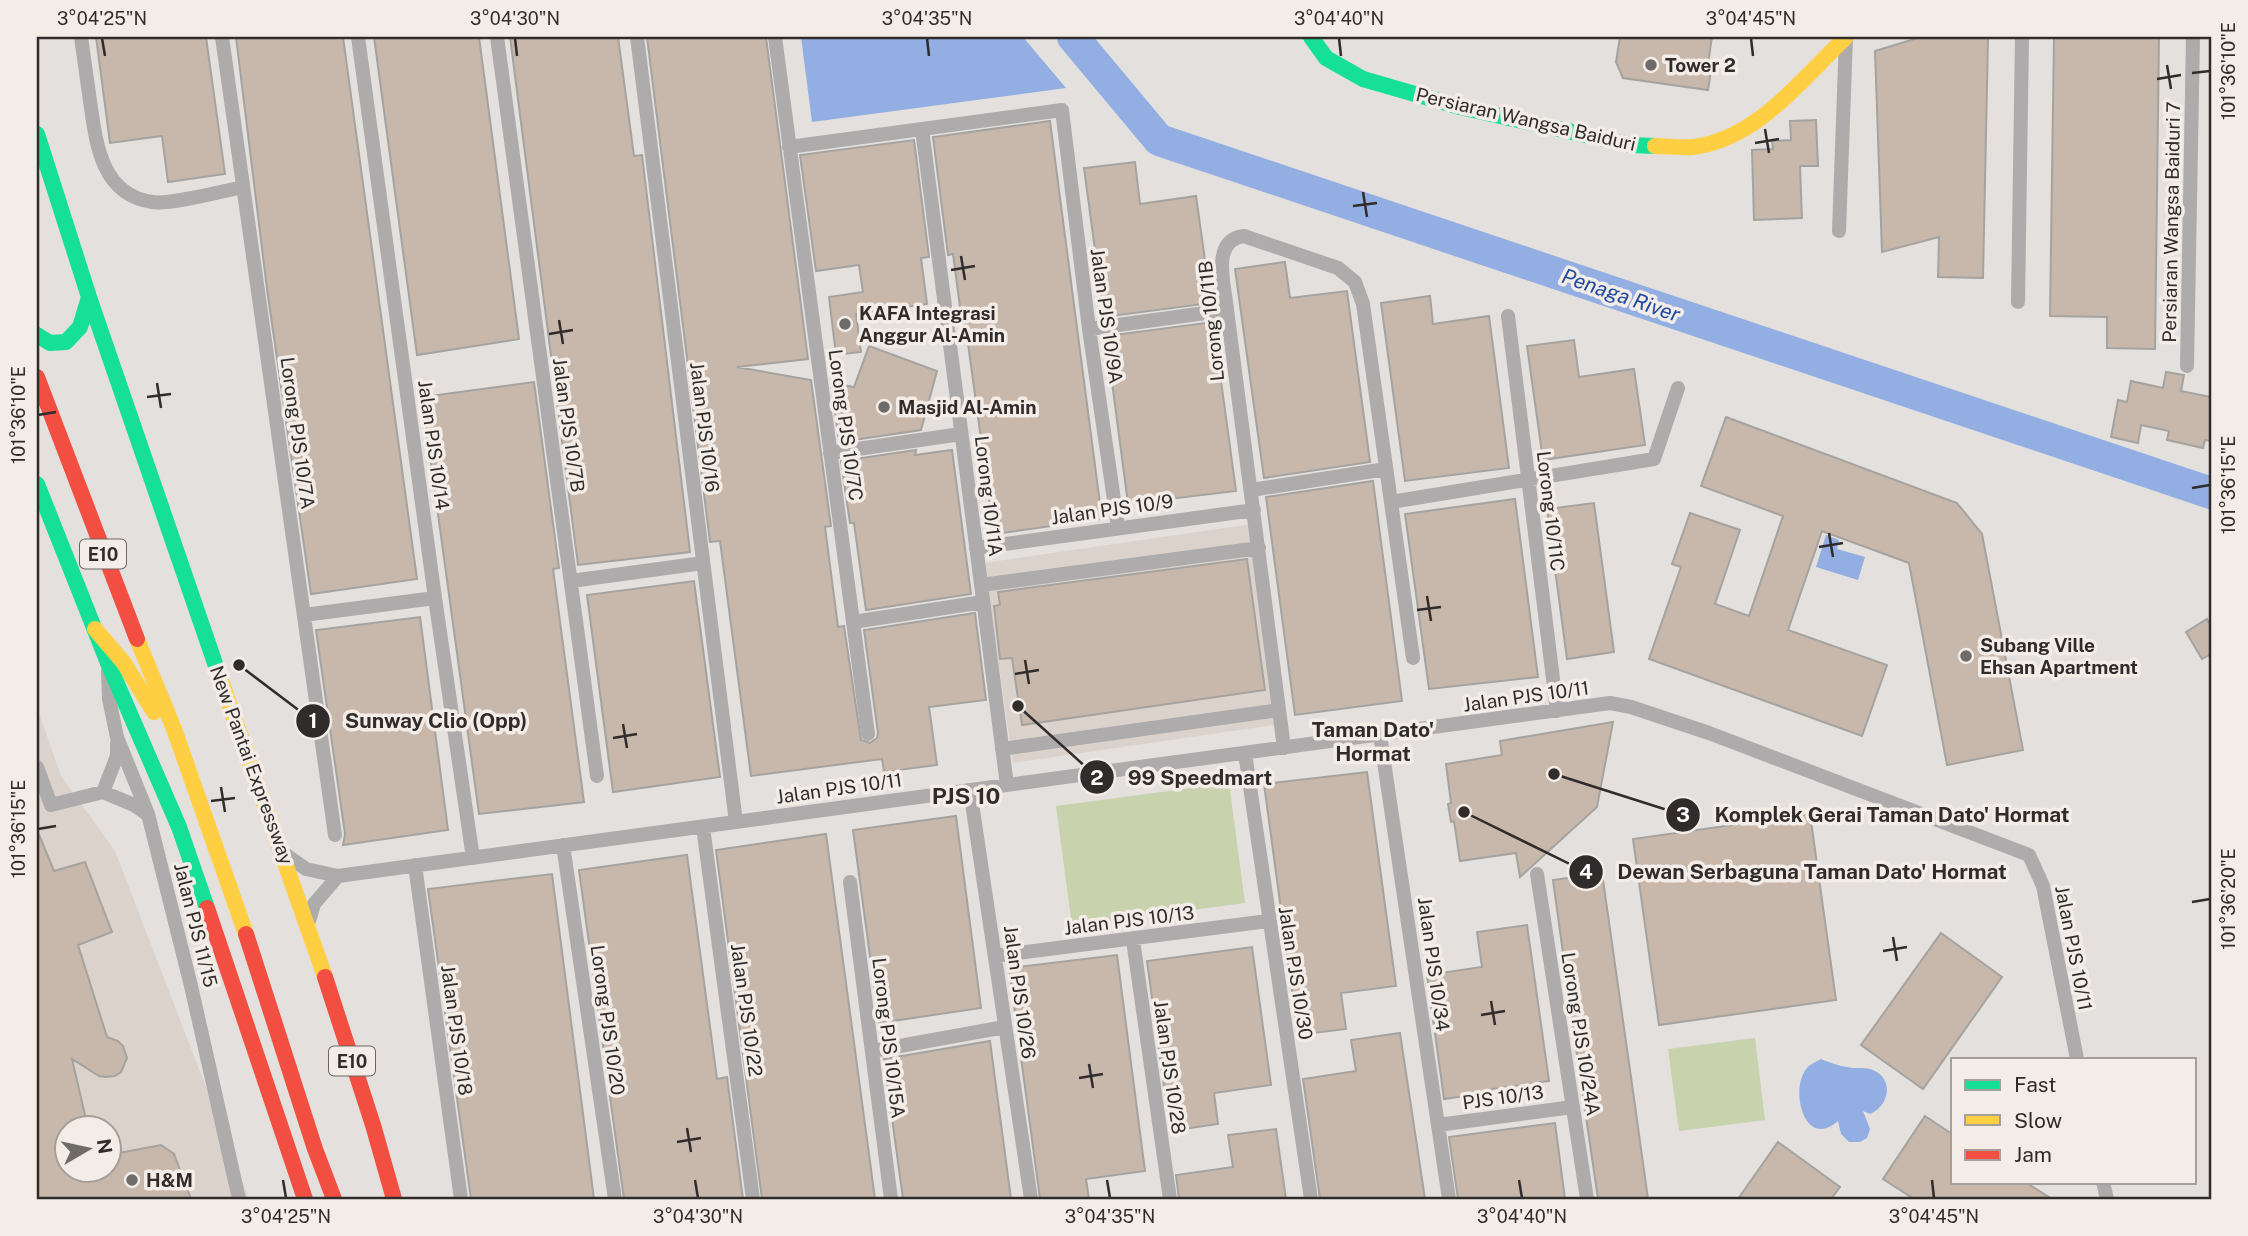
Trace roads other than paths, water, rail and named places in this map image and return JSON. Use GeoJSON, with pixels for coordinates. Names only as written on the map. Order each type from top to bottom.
{"type":"FeatureCollection","features":[{"type":"Feature","properties":{"kind":"main road","name":"Persiaran Wangsa Baiduri"},"geometry":{"type":"LineString","coordinates":[[1311,37],[1326,58],[1363,79],[1460,107],[1617,143],[1679,147],[1693,147],[1733,135],[1763,117],[1846,37]]}},
{"type":"Feature","properties":{"kind":"main road","name":"New Pantai Expressway"},"geometry":{"type":"LineString","coordinates":[[37,134],[198,619],[308,923],[394,1199]]}},
{"type":"Feature","properties":{"kind":"main road"},"geometry":{"type":"LineString","coordinates":[[37,335],[54,344],[66,342],[80,327],[89,297]]}},
{"type":"Feature","properties":{"kind":"main road","name":"E10"},"geometry":{"type":"LineString","coordinates":[[37,377],[113,579],[174,729],[242,918],[315,1149],[334,1199]]}},
{"type":"Feature","properties":{"kind":"main road"},"geometry":{"type":"LineString","coordinates":[[37,484],[108,663],[179,827],[305,1199]]}},
{"type":"Feature","properties":{"kind":"main road"},"geometry":{"type":"LineString","coordinates":[[95,629],[124,663],[150,709],[174,729]]}},
{"type":"Feature","properties":{"kind":"main road"},"geometry":{"type":"LineString","coordinates":[[315,1149],[322,1199]]}},
{"type":"Feature","properties":{"kind":"street"},"geometry":{"type":"LineString","coordinates":[[81,37],[95,142],[102,164],[115,184],[133,197],[155,203],[243,187]]}},
{"type":"Feature","properties":{"kind":"street","name":"Lorong PJS 10/7A"},"geometry":{"type":"LineString","coordinates":[[222,37],[335,835]]}},
{"type":"Feature","properties":{"kind":"street","name":"Jalan PJS 10/14"},"geometry":{"type":"LineString","coordinates":[[358,37],[473,858]]}},
{"type":"Feature","properties":{"kind":"street","name":"Jalan PJS 10/7B"},"geometry":{"type":"LineString","coordinates":[[497,37],[597,776]]}},
{"type":"Feature","properties":{"kind":"street","name":"Jalan PJS 10/16"},"geometry":{"type":"LineString","coordinates":[[637,37],[736,822]]}},
{"type":"Feature","properties":{"kind":"street","name":"Lorong PJS 10/7C"},"geometry":{"type":"LineString","coordinates":[[775,37],[868,734]]}},
{"type":"Feature","properties":{"kind":"street"},"geometry":{"type":"LineString","coordinates":[[1839,231],[1846,37]]}},
{"type":"Feature","properties":{"kind":"street"},"geometry":{"type":"LineString","coordinates":[[2018,302],[2022,37]]}},
{"type":"Feature","properties":{"kind":"street","name":"Persiaran Wangsa Baiduri 7"},"geometry":{"type":"LineString","coordinates":[[2188,366],[2193,37]]}},
{"type":"Feature","properties":{"kind":"street","name":"Jalan PJS 10/9A"},"geometry":{"type":"LineString","coordinates":[[922,129],[1062,110],[1089,329],[1118,527]]}},
{"type":"Feature","properties":{"kind":"street"},"geometry":{"type":"LineString","coordinates":[[789,146],[922,129]]}},
{"type":"Feature","properties":{"kind":"street","name":"Lorong 10/11A"},"geometry":{"type":"LineString","coordinates":[[922,129],[1007,785]]}},
{"type":"Feature","properties":{"kind":"street","name":"Lorong 10/11B"},"geometry":{"type":"LineString","coordinates":[[1284,748],[1227,310],[1222,255],[1226,243],[1234,237],[1244,236],[1338,268],[1355,282],[1363,304],[1413,658]]}},
{"type":"Feature","properties":{"kind":"street"},"geometry":{"type":"LineString","coordinates":[[1089,329],[1227,310]]}},
{"type":"Feature","properties":{"kind":"street","name":"Lorong 10/11C"},"geometry":{"type":"LineString","coordinates":[[1508,316],[1557,711]]}},
{"type":"Feature","properties":{"kind":"street"},"geometry":{"type":"LineString","coordinates":[[1391,502],[1654,459],[1678,388]]}},
{"type":"Feature","properties":{"kind":"street"},"geometry":{"type":"LineString","coordinates":[[830,453],[961,434]]}},
{"type":"Feature","properties":{"kind":"street"},"geometry":{"type":"LineString","coordinates":[[1251,490],[1387,469]]}},
{"type":"Feature","properties":{"kind":"street","name":"Jalan PJS 10/9"},"geometry":{"type":"LineString","coordinates":[[976,548],[1254,510]]}},
{"type":"Feature","properties":{"kind":"street"},"geometry":{"type":"LineString","coordinates":[[981,585],[1259,548]]}},
{"type":"Feature","properties":{"kind":"street"},"geometry":{"type":"LineString","coordinates":[[571,580],[703,563]]}},
{"type":"Feature","properties":{"kind":"street"},"geometry":{"type":"LineString","coordinates":[[304,615],[435,598]]}},
{"type":"Feature","properties":{"kind":"street"},"geometry":{"type":"LineString","coordinates":[[853,622],[983,602]]}},
{"type":"Feature","properties":{"kind":"street","name":"Jalan PJS 11/15"},"geometry":{"type":"LineString","coordinates":[[108,663],[109,699],[117,737],[148,814],[191,986],[239,1199]]}},
{"type":"Feature","properties":{"kind":"street","name":"Jalan PJS 10/11"},"geometry":{"type":"LineString","coordinates":[[284,854],[306,869],[338,876],[1610,704],[1632,707],[1709,733],[2029,855],[2043,886],[2077,1058]]}},
{"type":"Feature","properties":{"kind":"street"},"geometry":{"type":"LineString","coordinates":[[1002,749],[1279,710]]}},
{"type":"Feature","properties":{"kind":"street","name":"Jalan PJS 10/34"},"geometry":{"type":"LineString","coordinates":[[1380,735],[1449,1199]]}},
{"type":"Feature","properties":{"kind":"street"},"geometry":{"type":"LineString","coordinates":[[103,792],[117,756],[117,737]]}},
{"type":"Feature","properties":{"kind":"street","name":"Jalan PJS 10/30"},"geometry":{"type":"LineString","coordinates":[[1245,753],[1311,1199]]}},
{"type":"Feature","properties":{"kind":"street"},"geometry":{"type":"LineString","coordinates":[[37,768],[51,805],[103,792],[134,804],[148,814]]}},
{"type":"Feature","properties":{"kind":"street","name":"Jalan PJS 10/26"},"geometry":{"type":"LineString","coordinates":[[970,790],[1031,1199]]}},
{"type":"Feature","properties":{"kind":"street","name":"Jalan PJS 10/22"},"geometry":{"type":"LineString","coordinates":[[703,827],[753,1199]]}},
{"type":"Feature","properties":{"kind":"street","name":"Lorong PJS 10/20"},"geometry":{"type":"LineString","coordinates":[[563,845],[615,1199]]}},
{"type":"Feature","properties":{"kind":"street","name":"Jalan PJS 10/18"},"geometry":{"type":"LineString","coordinates":[[415,865],[461,1199]]}},
{"type":"Feature","properties":{"kind":"street","name":"Lorong PJS 10/24A"},"geometry":{"type":"LineString","coordinates":[[1538,874],[1587,1199]]}},
{"type":"Feature","properties":{"kind":"street"},"geometry":{"type":"LineString","coordinates":[[308,923],[314,904],[338,876]]}},
{"type":"Feature","properties":{"kind":"street","name":"Lorong PJS 10/15A"},"geometry":{"type":"LineString","coordinates":[[850,882],[891,1199]]}},
{"type":"Feature","properties":{"kind":"street","name":"Jalan PJS 10/13"},"geometry":{"type":"LineString","coordinates":[[995,956],[1268,921]]}},
{"type":"Feature","properties":{"kind":"street","name":"Jalan PJS 10/28"},"geometry":{"type":"LineString","coordinates":[[1133,940],[1170,1199]]}},
{"type":"Feature","properties":{"kind":"street"},"geometry":{"type":"LineString","coordinates":[[872,1051],[1006,1027]]}},
{"type":"Feature","properties":{"kind":"street","name":"PJS 10/13"},"geometry":{"type":"LineString","coordinates":[[1438,1125],[1573,1107]]}},
{"type":"Feature","properties":{"kind":"water"},"geometry":{"type":"Polygon","coordinates":[[[801,37],[1023,37],[1066,88],[812,122],[801,37]]]}},
{"type":"Feature","properties":{"kind":"water"},"geometry":{"type":"Polygon","coordinates":[[[1826,535],[1839,540],[1837,549],[1865,557],[1858,580],[1816,567],[1826,535]]]}},
{"type":"Feature","properties":{"kind":"water"},"geometry":{"type":"Polygon","coordinates":[[[1821,1059],[1853,1068],[1870,1069],[1878,1073],[1886,1084],[1886,1098],[1877,1110],[1870,1114],[1863,1111],[1870,1129],[1867,1138],[1860,1142],[1849,1142],[1841,1134],[1838,1121],[1826,1128],[1816,1128],[1803,1113],[1799,1089],[1802,1077],[1808,1067],[1821,1059]]]}},
{"type":"Feature","properties":{"kind":"waterway","name":"Penaga River"},"geometry":{"type":"LineString","coordinates":[[1073,37],[1159,140],[2211,493]]}},
{"type":"Feature","properties":{"kind":"place","name":"Tower 2"},"geometry":{"type":"Point","coordinates":[1651,65]}},
{"type":"Feature","properties":{"kind":"place","name":"KAFA Integrasi Anggur Al-Amin"},"geometry":{"type":"Point","coordinates":[845,324]}},
{"type":"Feature","properties":{"kind":"place","name":"Masjid Al-Amin"},"geometry":{"type":"Point","coordinates":[884,407]}},
{"type":"Feature","properties":{"kind":"place","name":"Subang Ville Ehsan Apartment"},"geometry":{"type":"Point","coordinates":[1966,656]}},
{"type":"Feature","properties":{"kind":"place","name":"Sunway Clio (Opp)"},"geometry":{"type":"Point","coordinates":[239,665]}},
{"type":"Feature","properties":{"kind":"place","name":"99 Speedmart"},"geometry":{"type":"Point","coordinates":[1018,706]}},
{"type":"Feature","properties":{"kind":"place","name":"Komplek Gerai Taman Dato' Hormat"},"geometry":{"type":"Point","coordinates":[1554,774]}},
{"type":"Feature","properties":{"kind":"place","name":"Dewan Serbaguna Taman Dato' Hormat"},"geometry":{"type":"Point","coordinates":[1464,812]}},
{"type":"Feature","properties":{"kind":"place","name":"H&M"},"geometry":{"type":"Point","coordinates":[132,1180]}},
{"type":"Feature","properties":{"kind":"district","name":"Taman Dato' Hormat"},"geometry":{"type":"Point","coordinates":[1373,741]}},
{"type":"Feature","properties":{"kind":"district","name":"PJS 10"},"geometry":{"type":"Point","coordinates":[966,795]}}]}
